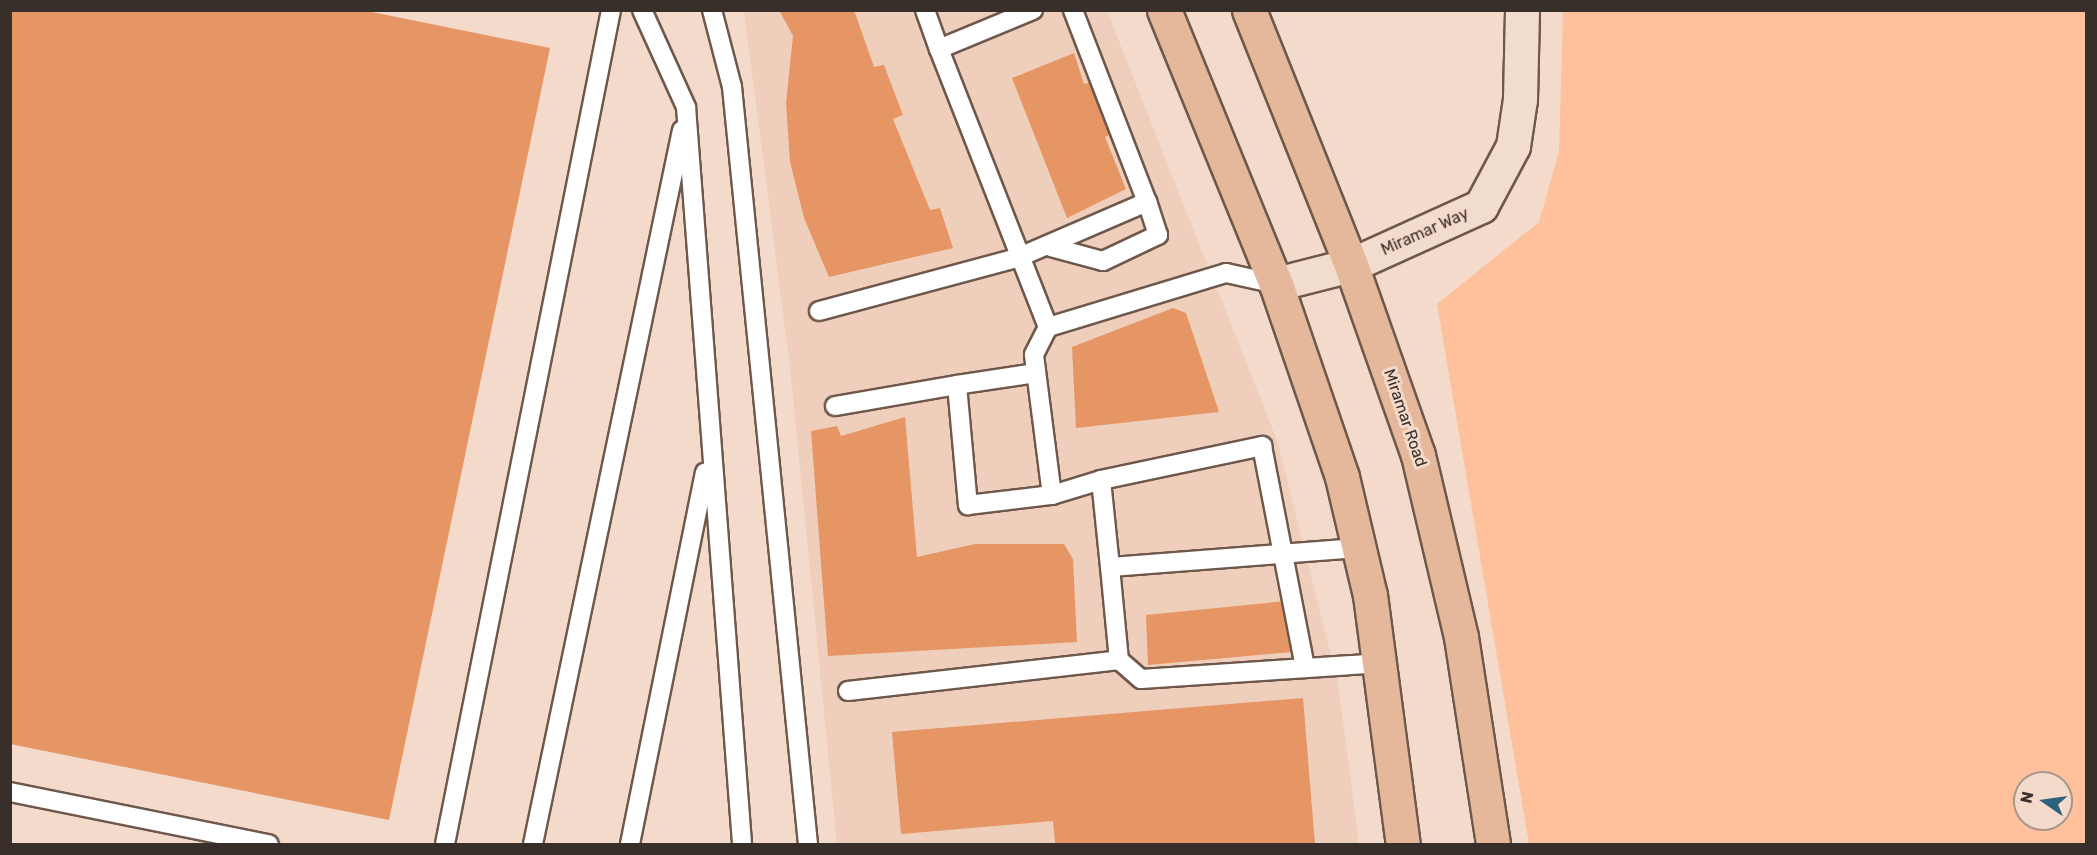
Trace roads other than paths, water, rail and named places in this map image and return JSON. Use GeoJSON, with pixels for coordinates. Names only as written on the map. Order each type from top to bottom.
{"type":"FeatureCollection","features":[{"type":"Feature","properties":{"kind":"main road"},"geometry":{"type":"LineString","coordinates":[[1164,10],[1276,284],[1342,477],[1358,548],[1379,663],[1403,844]]}},
{"type":"Feature","properties":{"kind":"main road","name":"Miramar Road"},"geometry":{"type":"LineString","coordinates":[[1249,10],[1350,265],[1427,485],[1461,637],[1493,844]]}},
{"type":"Feature","properties":{"kind":"street","name":"Miramar Way"},"geometry":{"type":"LineString","coordinates":[[1276,284],[1350,265],[1465,216],[1495,187],[1513,146],[1521,99],[1522,10]]}},
{"type":"Feature","properties":{"kind":"lane"},"geometry":{"type":"LineString","coordinates":[[445,844],[611,10]]}},
{"type":"Feature","properties":{"kind":"lane"},"geometry":{"type":"LineString","coordinates":[[642,10],[686,108],[710,452],[742,844]]}},
{"type":"Feature","properties":{"kind":"lane"},"geometry":{"type":"LineString","coordinates":[[712,10],[732,87],[808,844]]}},
{"type":"Feature","properties":{"kind":"lane"},"geometry":{"type":"LineString","coordinates":[[925,10],[1017,258],[1048,327]]}},
{"type":"Feature","properties":{"kind":"lane"},"geometry":{"type":"LineString","coordinates":[[939,49],[1033,10]]}},
{"type":"Feature","properties":{"kind":"lane"},"geometry":{"type":"LineString","coordinates":[[1051,247],[1103,261],[1158,235],[1073,10]]}},
{"type":"Feature","properties":{"kind":"lane"},"geometry":{"type":"LineString","coordinates":[[533,844],[686,108]]}},
{"type":"Feature","properties":{"kind":"lane"},"geometry":{"type":"LineString","coordinates":[[819,311],[1051,247],[1147,202]]}},
{"type":"Feature","properties":{"kind":"lane"},"geometry":{"type":"LineString","coordinates":[[1052,495],[1034,355],[1048,327],[1226,273],[1276,284]]}},
{"type":"Feature","properties":{"kind":"lane"},"geometry":{"type":"LineString","coordinates":[[835,406],[1036,373]]}},
{"type":"Feature","properties":{"kind":"lane"},"geometry":{"type":"LineString","coordinates":[[957,385],[968,505],[1052,495],[1101,480],[1262,446],[1305,668]]}},
{"type":"Feature","properties":{"kind":"lane"},"geometry":{"type":"LineString","coordinates":[[630,844],[710,452]]}},
{"type":"Feature","properties":{"kind":"lane"},"geometry":{"type":"LineString","coordinates":[[1101,480],[1119,660],[1141,679],[1379,663]]}},
{"type":"Feature","properties":{"kind":"lane"},"geometry":{"type":"LineString","coordinates":[[1110,567],[1282,552],[1358,548]]}},
{"type":"Feature","properties":{"kind":"lane"},"geometry":{"type":"LineString","coordinates":[[848,691],[1119,660]]}},
{"type":"Feature","properties":{"kind":"lane"},"geometry":{"type":"LineString","coordinates":[[10,792],[269,844]]}}]}
